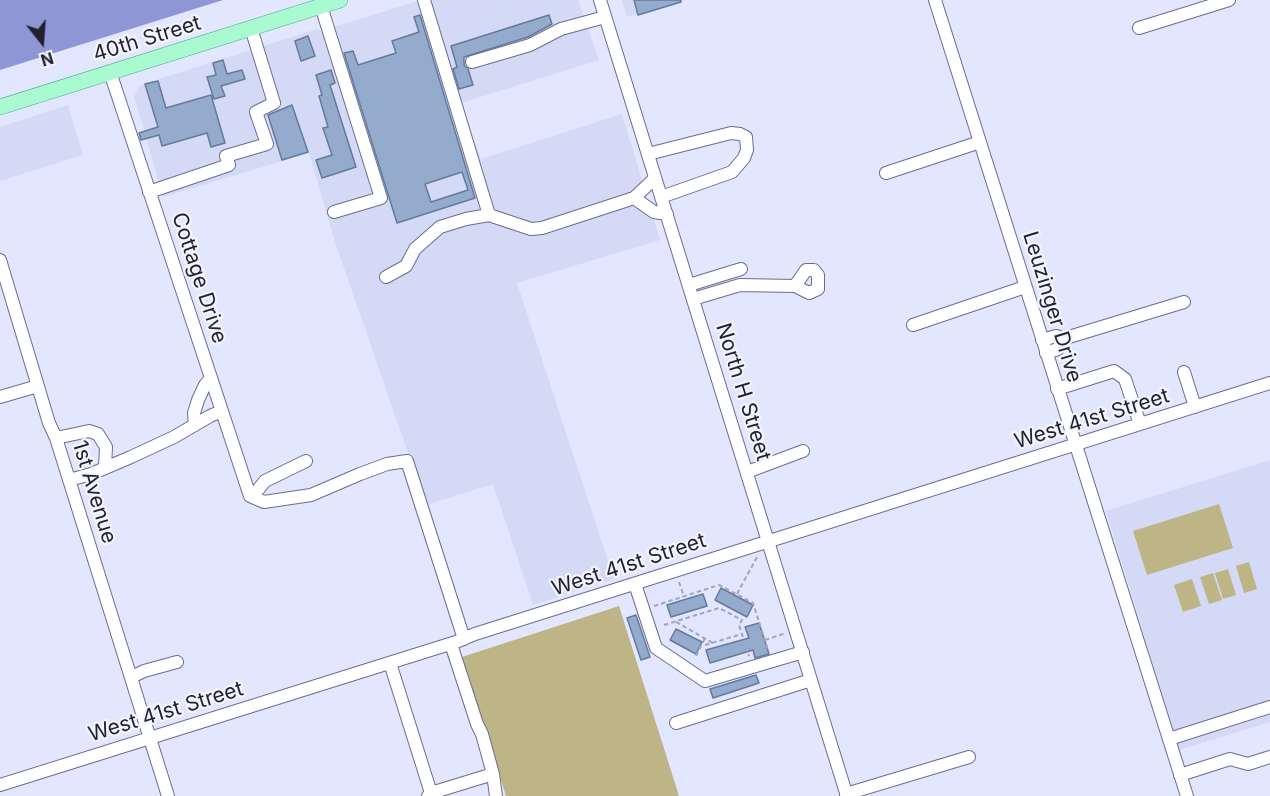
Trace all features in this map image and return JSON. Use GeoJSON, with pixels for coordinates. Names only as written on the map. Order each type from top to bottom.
{"type":"FeatureCollection","features":[{"type":"Feature","properties":{"kind":"main road","name":"40th Street"},"geometry":{"type":"LineString","coordinates":[[0,107],[340,0]]}},
{"type":"Feature","properties":{"kind":"street"},"geometry":{"type":"LineString","coordinates":[[424,0],[489,215]]}},
{"type":"Feature","properties":{"kind":"street","name":"North H Street"},"geometry":{"type":"LineString","coordinates":[[600,0],[847,795]]}},
{"type":"Feature","properties":{"kind":"street","name":"Leuzinger Drive"},"geometry":{"type":"LineString","coordinates":[[935,0],[1187,796]]}},
{"type":"Feature","properties":{"kind":"street"},"geometry":{"type":"LineString","coordinates":[[1139,28],[1228,0]]}},
{"type":"Feature","properties":{"kind":"street"},"geometry":{"type":"LineString","coordinates":[[321,6],[381,198],[334,212]]}},
{"type":"Feature","properties":{"kind":"street"},"geometry":{"type":"LineString","coordinates":[[472,63],[530,45],[561,29],[605,17]]}},
{"type":"Feature","properties":{"kind":"street"},"geometry":{"type":"LineString","coordinates":[[149,192],[229,165],[226,156],[267,144],[256,112],[274,103],[251,28]]}},
{"type":"Feature","properties":{"kind":"street","name":"Cottage Drive"},"geometry":{"type":"LineString","coordinates":[[110,72],[249,495]]}},
{"type":"Feature","properties":{"kind":"street"},"geometry":{"type":"LineString","coordinates":[[648,154],[731,133],[746,137],[748,144],[744,158],[732,172],[661,197]]}},
{"type":"Feature","properties":{"kind":"street"},"geometry":{"type":"LineString","coordinates":[[886,173],[980,142]]}},
{"type":"Feature","properties":{"kind":"street"},"geometry":{"type":"LineString","coordinates":[[386,276],[406,266],[415,249],[440,227],[489,215],[531,229],[542,228],[634,198],[655,178]]}},
{"type":"Feature","properties":{"kind":"street"},"geometry":{"type":"LineString","coordinates":[[634,198],[654,212],[667,214]]}},
{"type":"Feature","properties":{"kind":"street","name":"1st Avenue"},"geometry":{"type":"LineString","coordinates":[[0,260],[49,423],[56,438],[168,796]]}},
{"type":"Feature","properties":{"kind":"street"},"geometry":{"type":"LineString","coordinates":[[688,285],[741,268]]}},
{"type":"Feature","properties":{"kind":"street"},"geometry":{"type":"LineString","coordinates":[[693,298],[740,285],[795,285]]}},
{"type":"Feature","properties":{"kind":"street"},"geometry":{"type":"LineString","coordinates":[[913,325],[1025,287]]}},
{"type":"Feature","properties":{"kind":"street"},"geometry":{"type":"LineString","coordinates":[[1059,340],[1185,302]]}},
{"type":"Feature","properties":{"kind":"street"},"geometry":{"type":"LineString","coordinates":[[1042,340],[1056,336],[1059,340],[1060,347],[1046,353]]}},
{"type":"Feature","properties":{"kind":"street"},"geometry":{"type":"LineString","coordinates":[[1057,389],[1114,371],[1125,379],[1140,424]]}},
{"type":"Feature","properties":{"kind":"street"},"geometry":{"type":"LineString","coordinates":[[1184,372],[1195,407]]}},
{"type":"Feature","properties":{"kind":"street"},"geometry":{"type":"LineString","coordinates":[[195,424],[194,413],[198,400],[211,378]]}},
{"type":"Feature","properties":{"kind":"street","name":"West 41st Street"},"geometry":{"type":"LineString","coordinates":[[0,784],[451,644],[1270,383]]}},
{"type":"Feature","properties":{"kind":"street"},"geometry":{"type":"LineString","coordinates":[[0,397],[38,386]]}},
{"type":"Feature","properties":{"kind":"street"},"geometry":{"type":"LineString","coordinates":[[69,480],[105,468],[174,438],[195,424],[222,411]]}},
{"type":"Feature","properties":{"kind":"street"},"geometry":{"type":"LineString","coordinates":[[56,438],[89,431],[98,434],[106,447],[105,468]]}},
{"type":"Feature","properties":{"kind":"street"},"geometry":{"type":"LineString","coordinates":[[747,472],[803,451]]}},
{"type":"Feature","properties":{"kind":"street"},"geometry":{"type":"LineString","coordinates":[[249,495],[257,491],[265,481],[306,461]]}},
{"type":"Feature","properties":{"kind":"street"},"geometry":{"type":"LineString","coordinates":[[249,495],[264,502],[311,495],[387,464],[407,461],[464,639]]}},
{"type":"Feature","properties":{"kind":"street"},"geometry":{"type":"LineString","coordinates":[[635,584],[656,648],[705,681],[803,652]]}},
{"type":"Feature","properties":{"kind":"street"},"geometry":{"type":"LineString","coordinates":[[451,644],[482,734],[493,774],[495,796]]}},
{"type":"Feature","properties":{"kind":"street"},"geometry":{"type":"LineString","coordinates":[[132,677],[144,671],[177,662]]}},
{"type":"Feature","properties":{"kind":"street"},"geometry":{"type":"LineString","coordinates":[[390,663],[429,795],[493,774]]}},
{"type":"Feature","properties":{"kind":"street"},"geometry":{"type":"LineString","coordinates":[[676,723],[811,680]]}},
{"type":"Feature","properties":{"kind":"street"},"geometry":{"type":"LineString","coordinates":[[1169,740],[1270,707]]}},
{"type":"Feature","properties":{"kind":"street"},"geometry":{"type":"LineString","coordinates":[[847,795],[876,791],[969,757]]}},
{"type":"Feature","properties":{"kind":"street"},"geometry":{"type":"LineString","coordinates":[[1180,775],[1230,759],[1248,764],[1270,757]]}},
{"type":"Feature","properties":{"kind":"path"},"geometry":{"type":"LineString","coordinates":[[737,594],[757,557]]}},
{"type":"Feature","properties":{"kind":"path"},"geometry":{"type":"LineString","coordinates":[[679,579],[684,597]]}},
{"type":"Feature","properties":{"kind":"path"},"geometry":{"type":"LineString","coordinates":[[644,610],[719,585],[753,603],[772,661]]}},
{"type":"Feature","properties":{"kind":"path"},"geometry":{"type":"LineString","coordinates":[[664,625],[719,608],[742,620],[739,625],[752,667]]}},
{"type":"Feature","properties":{"kind":"path"},"geometry":{"type":"LineString","coordinates":[[675,621],[713,643]]}},
{"type":"Feature","properties":{"kind":"path"},"geometry":{"type":"LineString","coordinates":[[765,640],[786,633]]}},
{"type":"Feature","properties":{"kind":"path"},"geometry":{"type":"LineString","coordinates":[[705,645],[742,634]]}},
{"type":"Feature","properties":{"kind":"path"},"geometry":{"type":"LineString","coordinates":[[696,656],[705,638]]}},
{"type":"Feature","properties":{"kind":"shaded area"},"geometry":{"type":"Polygon","coordinates":[[[421,0],[578,0],[599,60],[461,103],[481,159],[622,114],[660,240],[517,283],[614,579],[533,605],[493,484],[426,505],[335,242],[309,153],[163,197],[134,96],[140,85],[317,29],[321,31],[421,0]]]}},
{"type":"Feature","properties":{"kind":"shaded area"},"geometry":{"type":"Polygon","coordinates":[[[622,0],[682,0],[627,17],[622,0]]]}},
{"type":"Feature","properties":{"kind":"shaded area"},"geometry":{"type":"Polygon","coordinates":[[[68,105],[83,155],[0,181],[0,127],[68,105]]]}},
{"type":"Feature","properties":{"kind":"shaded area"},"geometry":{"type":"Polygon","coordinates":[[[1270,460],[1270,722],[1179,750],[1106,511],[1270,460]]]}},
{"type":"Feature","properties":{"kind":"shaded area"},"geometry":{"type":"Polygon","coordinates":[[[1219,504],[1233,548],[1147,575],[1133,531],[1219,504]]]}},
{"type":"Feature","properties":{"kind":"shaded area"},"geometry":{"type":"Polygon","coordinates":[[[1249,562],[1257,589],[1244,593],[1236,566],[1249,562]]]}},
{"type":"Feature","properties":{"kind":"shaded area"},"geometry":{"type":"Polygon","coordinates":[[[1228,569],[1236,595],[1223,599],[1215,573],[1228,569]]]}},
{"type":"Feature","properties":{"kind":"shaded area"},"geometry":{"type":"Polygon","coordinates":[[[1213,573],[1222,600],[1209,604],[1200,577],[1213,573]]]}},
{"type":"Feature","properties":{"kind":"shaded area"},"geometry":{"type":"Polygon","coordinates":[[[1192,579],[1201,606],[1183,612],[1174,585],[1192,579]]]}},
{"type":"Feature","properties":{"kind":"shaded area"},"geometry":{"type":"Polygon","coordinates":[[[619,606],[679,796],[506,796],[462,657],[619,606]]]}},
{"type":"Feature","properties":{"kind":"water"},"geometry":{"type":"Polygon","coordinates":[[[0,0],[223,0],[0,70],[0,0]]]}},
{"type":"Feature","properties":{"kind":"building"},"geometry":{"type":"Polygon","coordinates":[[[634,0],[681,0],[681,2],[638,15],[634,0]]]}},
{"type":"Feature","properties":{"kind":"building"},"geometry":{"type":"Polygon","coordinates":[[[420,15],[475,198],[397,223],[344,53],[353,51],[358,65],[396,53],[392,41],[419,32],[414,17],[420,15]],[[462,172],[425,184],[431,202],[468,190],[462,172]]]}},
{"type":"Feature","properties":{"kind":"building"},"geometry":{"type":"Polygon","coordinates":[[[549,15],[552,24],[528,37],[464,57],[464,65],[468,69],[473,85],[459,89],[453,69],[457,67],[451,46],[549,15]]]}},
{"type":"Feature","properties":{"kind":"building"},"geometry":{"type":"Polygon","coordinates":[[[308,36],[315,56],[301,61],[295,41],[308,36]]]}},
{"type":"Feature","properties":{"kind":"building"},"geometry":{"type":"Polygon","coordinates":[[[223,60],[227,74],[242,70],[245,79],[221,86],[225,96],[214,99],[207,77],[216,75],[213,63],[223,60]]]}},
{"type":"Feature","properties":{"kind":"building"},"geometry":{"type":"Polygon","coordinates":[[[331,70],[335,83],[330,85],[356,167],[322,178],[316,160],[332,155],[323,128],[328,127],[316,75],[331,70]]]}},
{"type":"Feature","properties":{"kind":"building"},"geometry":{"type":"Polygon","coordinates":[[[158,81],[166,108],[211,95],[225,143],[211,147],[207,133],[162,146],[159,135],[141,140],[139,133],[158,127],[145,84],[158,81]]]}},
{"type":"Feature","properties":{"kind":"building"},"geometry":{"type":"Polygon","coordinates":[[[292,105],[308,152],[282,160],[268,115],[292,105]]]}},
{"type":"Feature","properties":{"kind":"building"},"geometry":{"type":"Polygon","coordinates":[[[721,588],[753,605],[747,617],[715,600],[721,588]]]}},
{"type":"Feature","properties":{"kind":"building"},"geometry":{"type":"Polygon","coordinates":[[[703,594],[707,606],[671,617],[667,605],[703,594]]]}},
{"type":"Feature","properties":{"kind":"building"},"geometry":{"type":"Polygon","coordinates":[[[636,615],[650,657],[641,660],[627,618],[636,615]]]}},
{"type":"Feature","properties":{"kind":"building"},"geometry":{"type":"Polygon","coordinates":[[[759,623],[769,654],[755,658],[753,650],[710,663],[706,650],[749,638],[745,627],[759,623]]]}},
{"type":"Feature","properties":{"kind":"building"},"geometry":{"type":"Polygon","coordinates":[[[676,629],[702,642],[696,654],[670,640],[676,629]]]}},
{"type":"Feature","properties":{"kind":"building"},"geometry":{"type":"Polygon","coordinates":[[[756,675],[759,683],[713,698],[710,689],[756,675]]]}}]}
